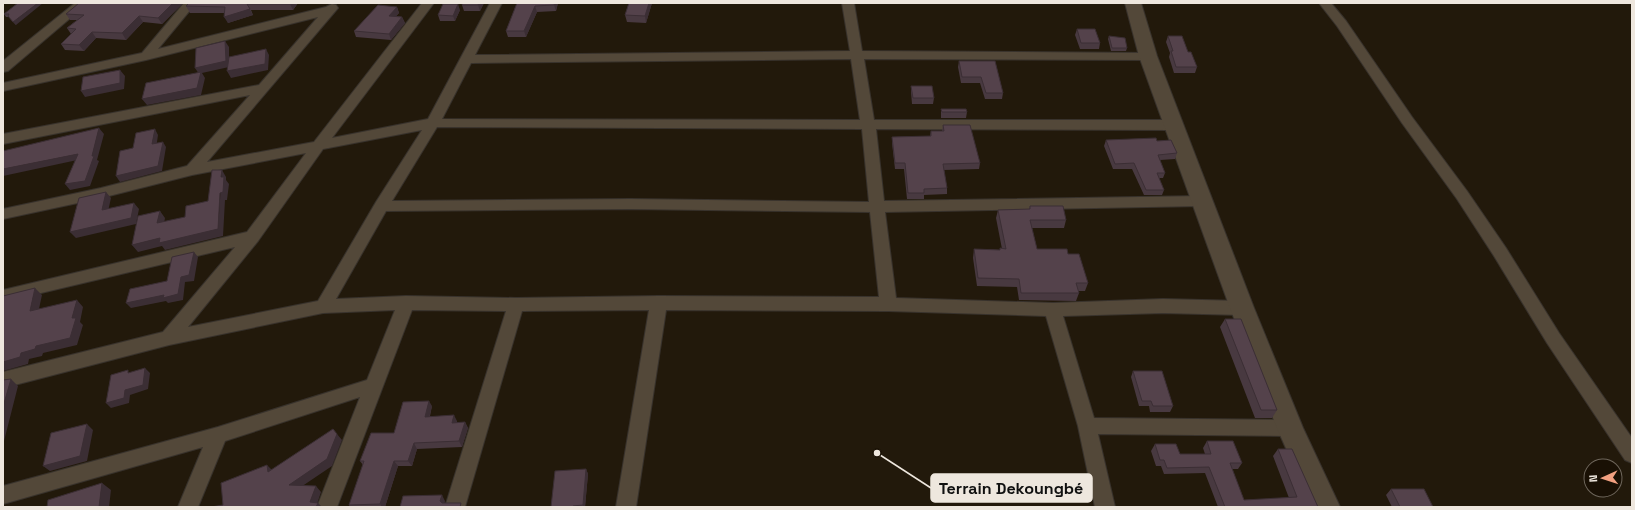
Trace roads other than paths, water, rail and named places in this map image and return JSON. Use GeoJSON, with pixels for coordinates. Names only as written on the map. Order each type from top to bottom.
{"type":"FeatureCollection","features":[{"type":"Feature","properties":{"kind":"street"},"geometry":{"type":"LineString","coordinates":[[3,68],[82,3]]}},
{"type":"Feature","properties":{"kind":"street"},"geometry":{"type":"LineString","coordinates":[[146,56],[190,3]]}},
{"type":"Feature","properties":{"kind":"street"},"geometry":{"type":"LineString","coordinates":[[169,338],[252,236],[318,146],[428,3]]}},
{"type":"Feature","properties":{"kind":"street"},"geometry":{"type":"LineString","coordinates":[[323,306],[433,123],[496,3]]}},
{"type":"Feature","properties":{"kind":"street"},"geometry":{"type":"LineString","coordinates":[[848,3],[868,124],[876,207],[888,304]]}},
{"type":"Feature","properties":{"kind":"street"},"geometry":{"type":"LineString","coordinates":[[1133,3],[1148,56],[1201,201],[1290,428],[1326,507]]}},
{"type":"Feature","properties":{"kind":"street"},"geometry":{"type":"LineString","coordinates":[[1325,3],[1342,24],[1407,120],[1462,195],[1500,252],[1553,338],[1632,454]]}},
{"type":"Feature","properties":{"kind":"street"},"geometry":{"type":"LineString","coordinates":[[3,87],[146,56],[334,6]]}},
{"type":"Feature","properties":{"kind":"street"},"geometry":{"type":"LineString","coordinates":[[192,170],[334,6]]}},
{"type":"Feature","properties":{"kind":"street"},"geometry":{"type":"LineString","coordinates":[[466,59],[857,56],[1148,56]]}},
{"type":"Feature","properties":{"kind":"street"},"geometry":{"type":"LineString","coordinates":[[3,139],[262,88]]}},
{"type":"Feature","properties":{"kind":"street"},"geometry":{"type":"LineString","coordinates":[[3,214],[101,193],[192,170],[433,123],[1174,125]]}},
{"type":"Feature","properties":{"kind":"street"},"geometry":{"type":"LineString","coordinates":[[382,206],[630,204],[876,207],[1201,201]]}},
{"type":"Feature","properties":{"kind":"street"},"geometry":{"type":"LineString","coordinates":[[3,296],[252,236]]}},
{"type":"Feature","properties":{"kind":"street"},"geometry":{"type":"LineString","coordinates":[[3,380],[169,338],[323,306],[406,303],[516,306],[659,303],[888,304],[1053,310],[1162,306],[1242,308]]}},
{"type":"Feature","properties":{"kind":"street"},"geometry":{"type":"LineString","coordinates":[[327,507],[406,303]]}},
{"type":"Feature","properties":{"kind":"street"},"geometry":{"type":"LineString","coordinates":[[626,507],[659,303]]}},
{"type":"Feature","properties":{"kind":"street"},"geometry":{"type":"LineString","coordinates":[[455,507],[516,306]]}},
{"type":"Feature","properties":{"kind":"street"},"geometry":{"type":"LineString","coordinates":[[1053,310],[1087,426],[1105,507]]}},
{"type":"Feature","properties":{"kind":"street"},"geometry":{"type":"LineString","coordinates":[[3,495],[218,435],[375,385]]}},
{"type":"Feature","properties":{"kind":"street"},"geometry":{"type":"LineString","coordinates":[[1087,426],[1290,428]]}},
{"type":"Feature","properties":{"kind":"street"},"geometry":{"type":"LineString","coordinates":[[188,507],[218,435]]}},
{"type":"Feature","properties":{"kind":"place","name":"Terrain Dekoungbé"},"geometry":{"type":"Point","coordinates":[877,453]}}]}
